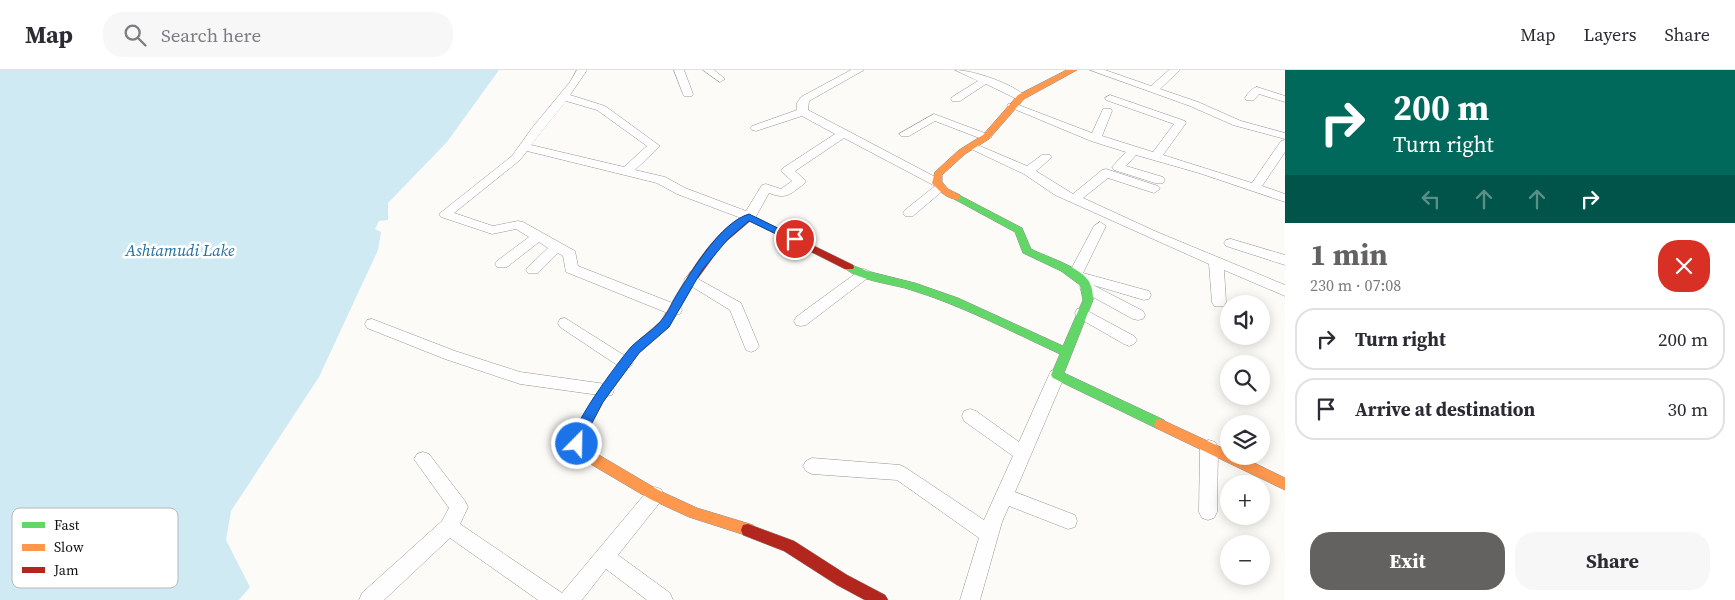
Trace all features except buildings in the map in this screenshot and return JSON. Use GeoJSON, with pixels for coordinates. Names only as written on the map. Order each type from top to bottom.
{"type":"FeatureCollection","features":[{"type":"Feature","properties":{"kind":"street"},"geometry":{"type":"LineString","coordinates":[[582,70],[564,97],[536,130],[526,147],[516,158],[445,214],[492,230],[518,224],[570,254],[571,269],[675,310]]}},
{"type":"Feature","properties":{"kind":"street"},"geometry":{"type":"LineString","coordinates":[[679,70],[688,94]]}},
{"type":"Feature","properties":{"kind":"street"},"geometry":{"type":"LineString","coordinates":[[708,70],[720,79]]}},
{"type":"Feature","properties":{"kind":"street"},"geometry":{"type":"LineString","coordinates":[[803,112],[802,104],[805,99],[859,70]]}},
{"type":"Feature","properties":{"kind":"street"},"geometry":{"type":"LineString","coordinates":[[960,70],[1021,97]]}},
{"type":"Feature","properties":{"kind":"street"},"geometry":{"type":"LineString","coordinates":[[909,213],[938,185],[938,174],[962,152],[986,137],[1021,97],[1073,70]]}},
{"type":"Feature","properties":{"kind":"street"},"geometry":{"type":"LineString","coordinates":[[1096,70],[1237,123],[1285,136]]}},
{"type":"Feature","properties":{"kind":"street"},"geometry":{"type":"LineString","coordinates":[[1153,90],[1175,70]]}},
{"type":"Feature","properties":{"kind":"street"},"geometry":{"type":"LineString","coordinates":[[956,99],[986,80]]}},
{"type":"Feature","properties":{"kind":"street"},"geometry":{"type":"LineString","coordinates":[[1250,98],[1257,90],[1285,99]]}},
{"type":"Feature","properties":{"kind":"street"},"geometry":{"type":"LineString","coordinates":[[564,97],[601,108],[654,146],[627,172]]}},
{"type":"Feature","properties":{"kind":"street"},"geometry":{"type":"LineString","coordinates":[[1110,98],[1181,124],[1156,156]]}},
{"type":"Feature","properties":{"kind":"street"},"geometry":{"type":"LineString","coordinates":[[1012,106],[1095,139],[1156,156],[1285,198]]}},
{"type":"Feature","properties":{"kind":"street"},"geometry":{"type":"LineString","coordinates":[[756,128],[803,112],[1013,226],[1019,230],[1027,251],[1075,275],[1144,295]]}},
{"type":"Feature","properties":{"kind":"street"},"geometry":{"type":"LineString","coordinates":[[1095,139],[1106,112]]}},
{"type":"Feature","properties":{"kind":"street"},"geometry":{"type":"LineString","coordinates":[[905,134],[934,117],[986,137]]}},
{"type":"Feature","properties":{"kind":"street"},"geometry":{"type":"LineString","coordinates":[[842,134],[787,171],[800,180],[782,194],[766,188],[749,217],[738,224],[715,245],[691,280],[665,324],[635,350],[606,390],[579,435],[577,444],[590,459],[655,495],[694,514],[749,530],[789,546],[842,580],[880,600]]}},
{"type":"Feature","properties":{"kind":"street"},"geometry":{"type":"LineString","coordinates":[[1255,188],[1280,163],[1285,143]]}},
{"type":"Feature","properties":{"kind":"street"},"geometry":{"type":"LineString","coordinates":[[974,146],[1028,171],[1059,192],[1074,199],[1285,291]]}},
{"type":"Feature","properties":{"kind":"street"},"geometry":{"type":"LineString","coordinates":[[526,147],[661,180],[682,191],[749,217],[864,274],[911,286],[954,301],[1066,352]]}},
{"type":"Feature","properties":{"kind":"street"},"geometry":{"type":"LineString","coordinates":[[1074,199],[1106,173],[1156,185],[1118,167],[1133,151]]}},
{"type":"Feature","properties":{"kind":"street"},"geometry":{"type":"LineString","coordinates":[[1028,171],[1046,157]]}},
{"type":"Feature","properties":{"kind":"street"},"geometry":{"type":"LineString","coordinates":[[1075,275],[1100,226]]}},
{"type":"Feature","properties":{"kind":"street"},"geometry":{"type":"LineString","coordinates":[[502,264],[539,236]]}},
{"type":"Feature","properties":{"kind":"street"},"geometry":{"type":"LineString","coordinates":[[1231,243],[1285,260]]}},
{"type":"Feature","properties":{"kind":"street"},"geometry":{"type":"LineString","coordinates":[[533,270],[558,246]]}},
{"type":"Feature","properties":{"kind":"street"},"geometry":{"type":"LineString","coordinates":[[1216,262],[1219,302]]}},
{"type":"Feature","properties":{"kind":"street"},"geometry":{"type":"LineString","coordinates":[[801,321],[864,274]]}},
{"type":"Feature","properties":{"kind":"street"},"geometry":{"type":"LineString","coordinates":[[1075,275],[1088,288],[1138,315]]}},
{"type":"Feature","properties":{"kind":"street"},"geometry":{"type":"LineString","coordinates":[[691,280],[736,307],[751,346]]}},
{"type":"Feature","properties":{"kind":"street"},"geometry":{"type":"LineString","coordinates":[[974,598],[989,534],[1088,300],[1088,288]]}},
{"type":"Feature","properties":{"kind":"street"},"geometry":{"type":"LineString","coordinates":[[1082,313],[1129,340]]}},
{"type":"Feature","properties":{"kind":"street"},"geometry":{"type":"LineString","coordinates":[[564,323],[625,364]]}},
{"type":"Feature","properties":{"kind":"street"},"geometry":{"type":"LineString","coordinates":[[372,324],[450,355],[520,378],[606,390]]}},
{"type":"Feature","properties":{"kind":"street"},"geometry":{"type":"LineString","coordinates":[[1057,375],[1285,484]]}},
{"type":"Feature","properties":{"kind":"street"},"geometry":{"type":"LineString","coordinates":[[970,416],[1023,454]]}},
{"type":"Feature","properties":{"kind":"street"},"geometry":{"type":"LineString","coordinates":[[1208,512],[1209,447]]}},
{"type":"Feature","properties":{"kind":"street"},"geometry":{"type":"LineString","coordinates":[[369,600],[449,527],[459,507],[423,459]]}},
{"type":"Feature","properties":{"kind":"street"},"geometry":{"type":"LineString","coordinates":[[812,466],[900,473],[989,534]]}},
{"type":"Feature","properties":{"kind":"street"},"geometry":{"type":"LineString","coordinates":[[569,600],[655,495]]}},
{"type":"Feature","properties":{"kind":"street"},"geometry":{"type":"LineString","coordinates":[[1005,496],[1068,521]]}},
{"type":"Feature","properties":{"kind":"street"},"geometry":{"type":"LineString","coordinates":[[449,527],[556,600]]}},
{"type":"Feature","properties":{"kind":"street"},"geometry":{"type":"LineString","coordinates":[[605,557],[663,600]]}},
{"type":"Feature","properties":{"kind":"water","name":"Ashtamudi Lake"},"geometry":{"type":"Polygon","coordinates":[[[0,70],[499,70],[447,142],[388,203],[388,220],[379,221],[375,229],[381,232],[378,250],[319,377],[231,511],[226,540],[250,587],[239,600],[0,600],[0,70]]]}},
{"type":"Feature","properties":{"kind":"traffic: fast"},"geometry":{"type":"LineString","coordinates":[[957,197],[1019,230],[1027,251],[1072,273],[1085,283],[1088,300],[1057,375],[1160,424]]}},
{"type":"Feature","properties":{"kind":"traffic: fast"},"geometry":{"type":"LineString","coordinates":[[849,267],[864,274],[911,286],[954,301],[1066,352]]}},
{"type":"Feature","properties":{"kind":"traffic: slow"},"geometry":{"type":"LineString","coordinates":[[957,197],[945,191],[937,183],[938,174],[962,152],[986,137],[1021,97],[1073,70]]}},
{"type":"Feature","properties":{"kind":"traffic: slow"},"geometry":{"type":"LineString","coordinates":[[694,275],[665,324],[635,350],[599,399],[579,435],[577,444],[582,452],[655,495],[694,513],[748,530]]}},
{"type":"Feature","properties":{"kind":"traffic: slow"},"geometry":{"type":"LineString","coordinates":[[1160,424],[1285,484]]}},
{"type":"Feature","properties":{"kind":"traffic: jam"},"geometry":{"type":"LineString","coordinates":[[694,275],[718,243],[749,217],[849,267]]}},
{"type":"Feature","properties":{"kind":"traffic: jam"},"geometry":{"type":"LineString","coordinates":[[748,530],[789,546],[842,580],[880,600]]}},
{"type":"Feature","properties":{"kind":"route"},"geometry":{"type":"LineString","coordinates":[[577,444],[579,435],[599,399],[635,350],[665,324],[675,310],[698,268],[715,245],[738,224],[749,217],[795,239]]}}]}
